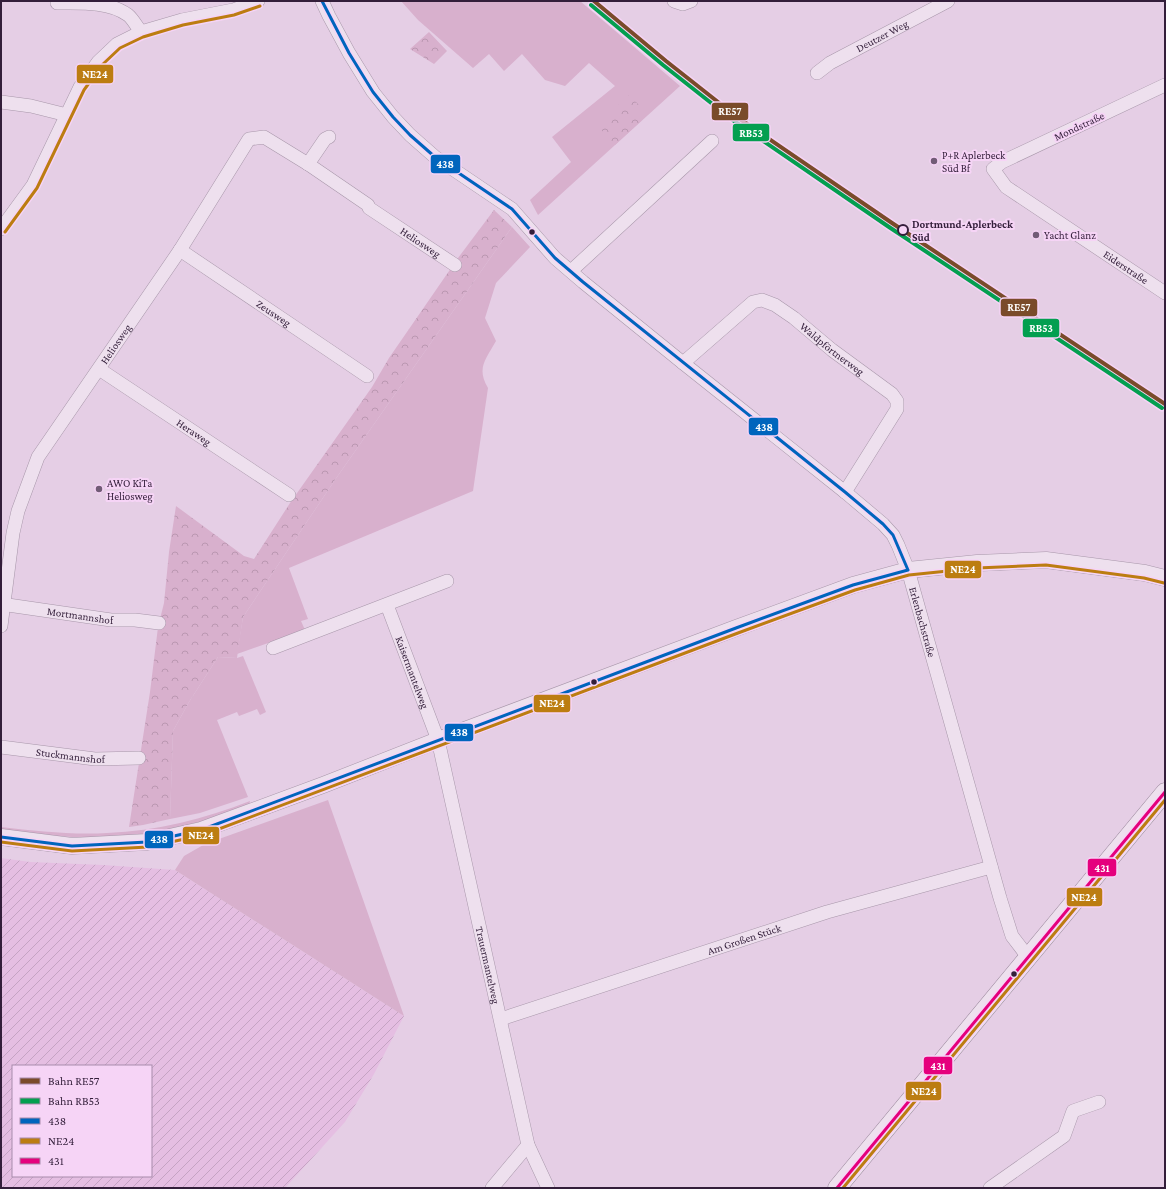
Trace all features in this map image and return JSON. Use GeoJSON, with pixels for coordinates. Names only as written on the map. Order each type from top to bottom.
{"type":"FeatureCollection","features":[{"type":"Feature","properties":{"kind":"main road"},"geometry":{"type":"LineString","coordinates":[[837,1188],[1165,792]]}},
{"type":"Feature","properties":{"kind":"street"},"geometry":{"type":"LineString","coordinates":[[1,229],[33,185],[80,87],[98,62],[116,44],[141,32],[182,20],[233,10],[258,1]]}},
{"type":"Feature","properties":{"kind":"street","name":"Erlenbachstraße"},"geometry":{"type":"LineString","coordinates":[[322,1],[349,52],[373,92],[410,135],[435,157],[512,209],[555,258],[570,271],[683,364],[845,492],[883,524],[893,535],[908,570],[991,867],[1012,936],[1028,957]]}},
{"type":"Feature","properties":{"kind":"street","name":"Deutzer Weg"},"geometry":{"type":"LineString","coordinates":[[817,73],[830,63],[948,1]]}},
{"type":"Feature","properties":{"kind":"street"},"geometry":{"type":"LineString","coordinates":[[57,3],[80,3],[115,9],[128,15],[141,32]]}},
{"type":"Feature","properties":{"kind":"street","name":"Mondstraße"},"geometry":{"type":"LineString","coordinates":[[993,169],[1002,162],[1165,85]]}},
{"type":"Feature","properties":{"kind":"street"},"geometry":{"type":"LineString","coordinates":[[1,102],[31,106],[67,115]]}},
{"type":"Feature","properties":{"kind":"street","name":"Heliosweg"},"geometry":{"type":"LineString","coordinates":[[1,626],[13,534],[18,510],[38,457],[180,250],[249,139],[264,137],[308,164],[368,205],[369,208],[455,265]]}},
{"type":"Feature","properties":{"kind":"street"},"geometry":{"type":"LineString","coordinates":[[308,164],[325,139],[329,137]]}},
{"type":"Feature","properties":{"kind":"street"},"geometry":{"type":"LineString","coordinates":[[570,271],[712,141]]}},
{"type":"Feature","properties":{"kind":"street","name":"Eiderstraße"},"geometry":{"type":"LineString","coordinates":[[993,169],[1006,187],[1165,293]]}},
{"type":"Feature","properties":{"kind":"street","name":"Zeusweg"},"geometry":{"type":"LineString","coordinates":[[180,250],[367,376]]}},
{"type":"Feature","properties":{"kind":"street","name":"Waldpförtnerweg"},"geometry":{"type":"LineString","coordinates":[[683,364],[753,302],[762,300],[775,305],[794,318],[832,350],[892,394],[898,401],[897,409],[845,492]]}},
{"type":"Feature","properties":{"kind":"street","name":"Heraweg"},"geometry":{"type":"LineString","coordinates":[[99,368],[289,495]]}},
{"type":"Feature","properties":{"kind":"street"},"geometry":{"type":"LineString","coordinates":[[1,837],[72,846],[146,842],[201,830],[853,585],[908,570],[977,563],[1046,560],[1130,571],[1165,578]]}},
{"type":"Feature","properties":{"kind":"street"},"geometry":{"type":"LineString","coordinates":[[273,648],[447,582]]}},
{"type":"Feature","properties":{"kind":"street","name":"Mortmannshof"},"geometry":{"type":"LineString","coordinates":[[3,605],[111,620],[136,620],[159,623]]}},
{"type":"Feature","properties":{"kind":"street","name":"Kaisermantelweg"},"geometry":{"type":"LineString","coordinates":[[387,605],[438,740]]}},
{"type":"Feature","properties":{"kind":"street","name":"Trauermantelweg"},"geometry":{"type":"LineString","coordinates":[[438,740],[528,1144],[548,1188]]}},
{"type":"Feature","properties":{"kind":"street","name":"Stuckmannshof"},"geometry":{"type":"LineString","coordinates":[[1,747],[95,759],[139,758]]}},
{"type":"Feature","properties":{"kind":"street","name":"Am Großen Stück"},"geometry":{"type":"LineString","coordinates":[[501,1019],[827,912],[991,867]]}},
{"type":"Feature","properties":{"kind":"street"},"geometry":{"type":"LineString","coordinates":[[990,1188],[1064,1136],[1073,1111],[1099,1102]]}},
{"type":"Feature","properties":{"kind":"street"},"geometry":{"type":"LineString","coordinates":[[492,1188],[528,1144]]}},
{"type":"Feature","properties":{"kind":"shaded area"},"geometry":{"type":"Polygon","coordinates":[[[1,858],[30,862],[175,870],[404,1016],[374,1074],[345,1122],[285,1188],[1,1188],[1,858]]]}},
{"type":"Feature","properties":{"kind":"green space"},"geometry":{"type":"Polygon","coordinates":[[[401,1],[580,1],[680,86],[538,215],[530,200],[571,162],[552,137],[615,86],[589,63],[565,86],[545,80],[522,54],[504,71],[489,54],[473,68],[418,20],[401,1]]]}},
{"type":"Feature","properties":{"kind":"green space"},"geometry":{"type":"Polygon","coordinates":[[[429,32],[447,51],[434,64],[410,49],[429,32]]]}},
{"type":"Feature","properties":{"kind":"green space"},"geometry":{"type":"Polygon","coordinates":[[[629,95],[642,108],[635,114],[641,121],[615,145],[597,125],[629,95]]]}},
{"type":"Feature","properties":{"kind":"green space"},"geometry":{"type":"Polygon","coordinates":[[[494,210],[512,227],[337,477],[243,617],[237,658],[218,657],[189,702],[173,731],[170,819],[129,827],[150,692],[158,627],[164,603],[169,552],[176,506],[244,556],[254,559],[290,503],[372,387],[389,358],[458,258],[494,210]]]}},
{"type":"Feature","properties":{"kind":"green space"},"geometry":{"type":"Polygon","coordinates":[[[512,227],[530,247],[496,283],[485,318],[496,341],[486,359],[483,369],[484,381],[488,388],[473,491],[289,568],[308,619],[301,621],[305,630],[237,654],[243,617],[337,477],[512,227]]]}},
{"type":"Feature","properties":{"kind":"green space"},"geometry":{"type":"Polygon","coordinates":[[[243,656],[266,712],[260,715],[257,709],[239,716],[237,712],[217,720],[248,797],[200,813],[170,819],[173,731],[189,702],[218,657],[237,658],[243,656]]]}},
{"type":"Feature","properties":{"kind":"green space"},"geometry":{"type":"Polygon","coordinates":[[[328,800],[404,1016],[175,870],[184,856],[205,844],[328,800]]]}},
{"type":"Feature","properties":{"kind":"green space"},"geometry":{"type":"Polygon","coordinates":[[[250,801],[249,806],[214,818],[165,831],[134,836],[96,838],[1,831],[1,827],[67,833],[107,833],[144,830],[198,819],[250,801]]]}},
{"type":"Feature","properties":{"kind":"rail line","name":"RE57"},"geometry":{"type":"LineString","coordinates":[[594,1],[666,61],[737,117],[892,223],[1165,404]]}},
{"type":"Feature","properties":{"kind":"rail line","name":"RB53"},"geometry":{"type":"LineString","coordinates":[[591,5],[663,65],[734,121],[889,227],[1162,408]]}},
{"type":"Feature","properties":{"kind":"transit line","name":"438"},"geometry":{"type":"LineString","coordinates":[[322,1],[349,53],[373,92],[410,135],[435,157],[512,209],[555,258],[583,282],[883,524],[893,535],[908,570]]}},
{"type":"Feature","properties":{"kind":"transit line","name":"NE24"},"geometry":{"type":"LineString","coordinates":[[5,232],[37,188],[84,90],[102,65],[120,48],[143,37],[183,25],[234,15],[260,6]]}},
{"type":"Feature","properties":{"kind":"transit line","name":"NE24"},"geometry":{"type":"LineString","coordinates":[[1,842],[72,851],[148,847],[203,835],[738,633],[855,590],[909,575],[977,568],[1046,565],[1144,578],[1164,583]]}},
{"type":"Feature","properties":{"kind":"transit line","name":"438"},"geometry":{"type":"LineString","coordinates":[[1,837],[72,846],[147,842],[201,830],[736,628],[853,585],[908,570]]}},
{"type":"Feature","properties":{"kind":"transit line","name":"431"},"geometry":{"type":"LineString","coordinates":[[837,1188],[1165,792]]}},
{"type":"Feature","properties":{"kind":"transit line","name":"NE24"},"geometry":{"type":"LineString","coordinates":[[843,1188],[1165,800]]}},
{"type":"Feature","properties":{"kind":"place","name":"P+R Aplerbeck Süd Bf"},"geometry":{"type":"Point","coordinates":[934,161]}},
{"type":"Feature","properties":{"kind":"place","name":"Dortmund-Aplerbeck Süd"},"geometry":{"type":"Point","coordinates":[903,230]}},
{"type":"Feature","properties":{"kind":"place","name":"Yacht Glanz"},"geometry":{"type":"Point","coordinates":[1036,235]}},
{"type":"Feature","properties":{"kind":"place","name":"AWO KiTa Heliosweg"},"geometry":{"type":"Point","coordinates":[99,489]}}]}
